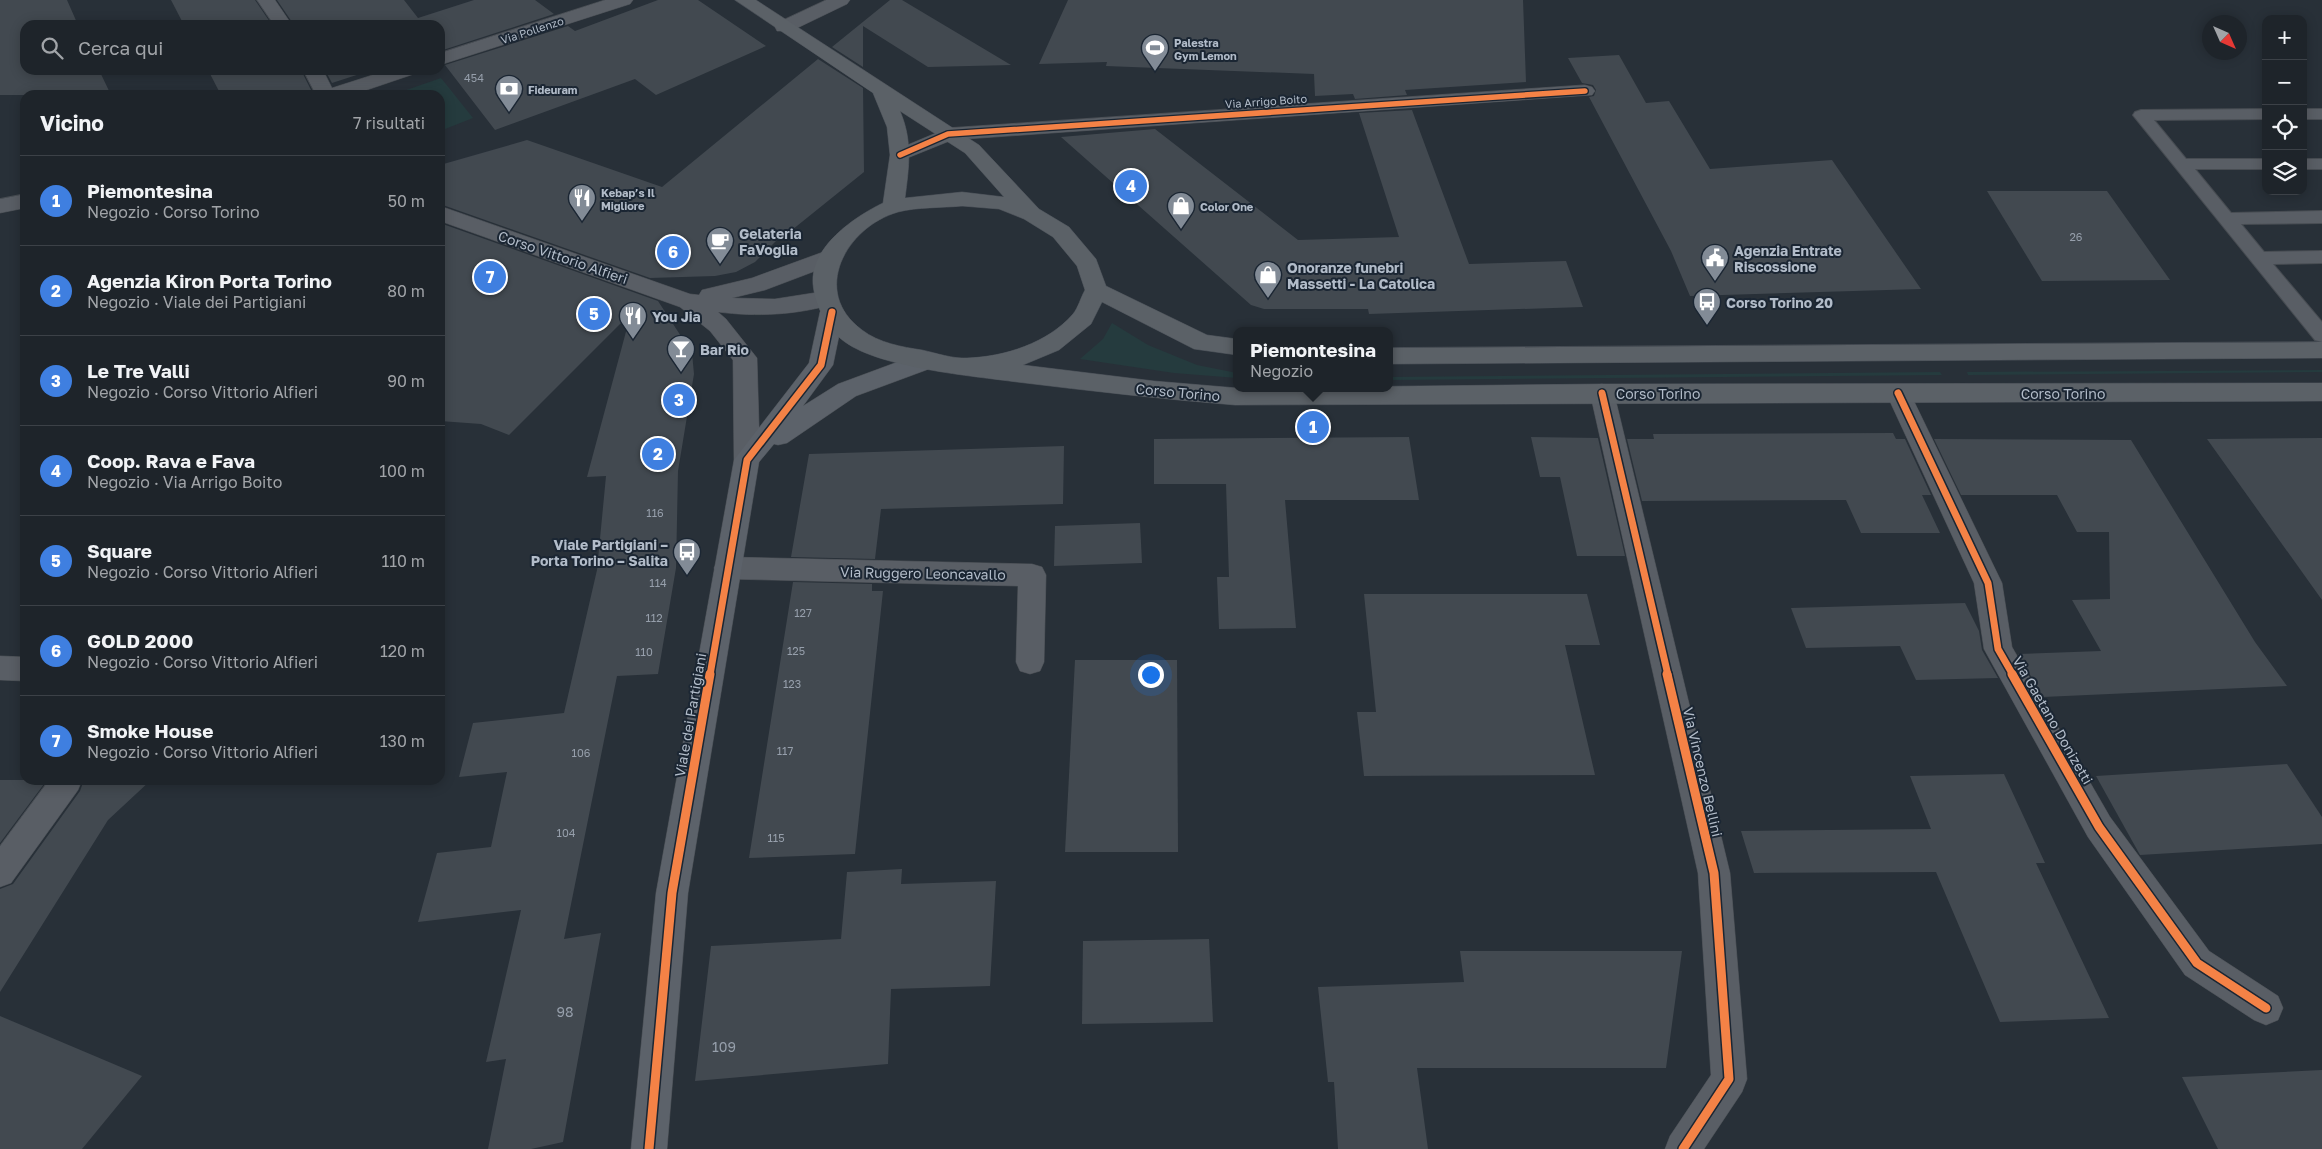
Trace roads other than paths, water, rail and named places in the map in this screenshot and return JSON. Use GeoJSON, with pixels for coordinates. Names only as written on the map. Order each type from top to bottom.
{"type":"FeatureCollection","features":[{"type":"Feature","properties":{"kind":"main road"},"geometry":{"type":"LineString","coordinates":[[744,0],[883,93],[972,149],[1032,214]]}},
{"type":"Feature","properties":{"kind":"main road"},"geometry":{"type":"LineString","coordinates":[[883,93],[898,127],[900,156],[893,206]]}},
{"type":"Feature","properties":{"kind":"main road"},"geometry":{"type":"LineString","coordinates":[[829,306],[824,278],[831,257],[845,237],[866,219],[893,206],[962,199],[1002,203],[1032,214],[1061,232],[1088,264],[1096,290],[1083,318],[1052,344],[1019,358],[966,367]]}},
{"type":"Feature","properties":{"kind":"main road"},"geometry":{"type":"LineString","coordinates":[[1096,290],[1202,343],[1233,347]]}},
{"type":"Feature","properties":{"kind":"main road","name":"Corso Torino"},"geometry":{"type":"LineString","coordinates":[[829,306],[853,336],[886,352],[966,367],[1154,390],[1235,396],[1602,393],[2322,392]]}},
{"type":"Feature","properties":{"kind":"main road"},"geometry":{"type":"LineString","coordinates":[[1393,356],[2322,350]]}},
{"type":"Feature","properties":{"kind":"street"},"geometry":{"type":"LineString","coordinates":[[266,0],[280,20]]}},
{"type":"Feature","properties":{"kind":"street","name":"Via Pollenzo"},"geometry":{"type":"LineString","coordinates":[[445,58],[624,0]]}},
{"type":"Feature","properties":{"kind":"street"},"geometry":{"type":"LineString","coordinates":[[784,27],[841,0]]}},
{"type":"Feature","properties":{"kind":"street"},"geometry":{"type":"LineString","coordinates":[[316,75],[323,90]]}},
{"type":"Feature","properties":{"kind":"street"},"geometry":{"type":"LineString","coordinates":[[347,90],[392,75]]}},
{"type":"Feature","properties":{"kind":"street","name":"Via Arrigo Boito"},"geometry":{"type":"LineString","coordinates":[[948,134],[1586,90]]}},
{"type":"Feature","properties":{"kind":"street"},"geometry":{"type":"LineString","coordinates":[[900,156],[948,134]]}},
{"type":"Feature","properties":{"kind":"street"},"geometry":{"type":"LineString","coordinates":[[0,206],[20,202]]}},
{"type":"Feature","properties":{"kind":"street","name":"Corso Vittorio Alfieri"},"geometry":{"type":"LineString","coordinates":[[445,215],[687,300],[720,306],[829,306]]}},
{"type":"Feature","properties":{"kind":"street"},"geometry":{"type":"LineString","coordinates":[[687,300],[757,284],[831,257]]}},
{"type":"Feature","properties":{"kind":"street","name":"Corso Vittorio Alfieri"},"geometry":{"type":"LineString","coordinates":[[687,300],[718,325],[745,358],[747,460]]}},
{"type":"Feature","properties":{"kind":"street","name":"Viale dei Partigiani"},"geometry":{"type":"LineString","coordinates":[[649,1149],[672,893],[747,460],[822,366],[829,306]]}},
{"type":"Feature","properties":{"kind":"street"},"geometry":{"type":"LineString","coordinates":[[747,460],[812,412],[847,390],[928,360]]}},
{"type":"Feature","properties":{"kind":"street","name":"Via Vincenzo Bellini"},"geometry":{"type":"LineString","coordinates":[[1602,393],[1714,872],[1729,1079],[1684,1149]]}},
{"type":"Feature","properties":{"kind":"street","name":"Via Gaetano Donizetti"},"geometry":{"type":"LineString","coordinates":[[1898,393],[1988,583],[1998,650],[2099,827],[2197,963],[2266,1008]]}},
{"type":"Feature","properties":{"kind":"street","name":"Via Ruggero Leoncavallo"},"geometry":{"type":"LineString","coordinates":[[728,568],[1032,576],[1030,662]]}},
{"type":"Feature","properties":{"kind":"street"},"geometry":{"type":"LineString","coordinates":[[0,668],[20,669]]}},
{"type":"Feature","properties":{"kind":"street"},"geometry":{"type":"LineString","coordinates":[[0,872],[63,785]]}},
{"type":"Feature","properties":{"kind":"lane"},"geometry":{"type":"LineString","coordinates":[[2262,114],[2141,115],[2322,336]]}},
{"type":"Feature","properties":{"kind":"lane"},"geometry":{"type":"LineString","coordinates":[[2307,114],[2322,114]]}},
{"type":"Feature","properties":{"kind":"lane"},"geometry":{"type":"LineString","coordinates":[[2180,164],[2262,164]]}},
{"type":"Feature","properties":{"kind":"lane"},"geometry":{"type":"LineString","coordinates":[[2307,164],[2322,164]]}},
{"type":"Feature","properties":{"kind":"lane"},"geometry":{"type":"LineString","coordinates":[[2225,219],[2322,217]]}},
{"type":"Feature","properties":{"kind":"lane"},"geometry":{"type":"LineString","coordinates":[[2257,258],[2322,257]]}},
{"type":"Feature","properties":{"kind":"place","name":"Palestra Gym Lemon"},"geometry":{"type":"Point","coordinates":[1155,72]}},
{"type":"Feature","properties":{"kind":"place","name":"Fideuram"},"geometry":{"type":"Point","coordinates":[509,113]}},
{"type":"Feature","properties":{"kind":"place","name":"Coop. Rava e Fava"},"geometry":{"type":"Point","coordinates":[1131,186]}},
{"type":"Feature","properties":{"kind":"place","name":"Kebap’s Il Migliore"},"geometry":{"type":"Point","coordinates":[582,222]}},
{"type":"Feature","properties":{"kind":"place","name":"Color One"},"geometry":{"type":"Point","coordinates":[1181,230]}},
{"type":"Feature","properties":{"kind":"place","name":"GOLD 2000"},"geometry":{"type":"Point","coordinates":[673,252]}},
{"type":"Feature","properties":{"kind":"place","name":"Gelateria FaVoglia"},"geometry":{"type":"Point","coordinates":[720,265]}},
{"type":"Feature","properties":{"kind":"place","name":"Smoke House"},"geometry":{"type":"Point","coordinates":[490,277]}},
{"type":"Feature","properties":{"kind":"place","name":"Agenzia Entrate Riscossione"},"geometry":{"type":"Point","coordinates":[1715,282]}},
{"type":"Feature","properties":{"kind":"place","name":"Onoranze funebri Massetti - La Catolica"},"geometry":{"type":"Point","coordinates":[1268,299]}},
{"type":"Feature","properties":{"kind":"place","name":"Square"},"geometry":{"type":"Point","coordinates":[594,314]}},
{"type":"Feature","properties":{"kind":"place","name":"Corso Torino 20"},"geometry":{"type":"Point","coordinates":[1707,326]}},
{"type":"Feature","properties":{"kind":"place","name":"You Jia"},"geometry":{"type":"Point","coordinates":[633,340]}},
{"type":"Feature","properties":{"kind":"place","name":"Bar Rio"},"geometry":{"type":"Point","coordinates":[681,373]}},
{"type":"Feature","properties":{"kind":"place","name":"Le Tre Valli"},"geometry":{"type":"Point","coordinates":[679,400]}},
{"type":"Feature","properties":{"kind":"place","name":"Piemontesina"},"geometry":{"type":"Point","coordinates":[1313,427]}},
{"type":"Feature","properties":{"kind":"place","name":"Agenzia Kiron Porta Torino"},"geometry":{"type":"Point","coordinates":[658,454]}},
{"type":"Feature","properties":{"kind":"place","name":"Viale Partigiani – Porta Torino – Salita"},"geometry":{"type":"Point","coordinates":[687,576]}}]}
